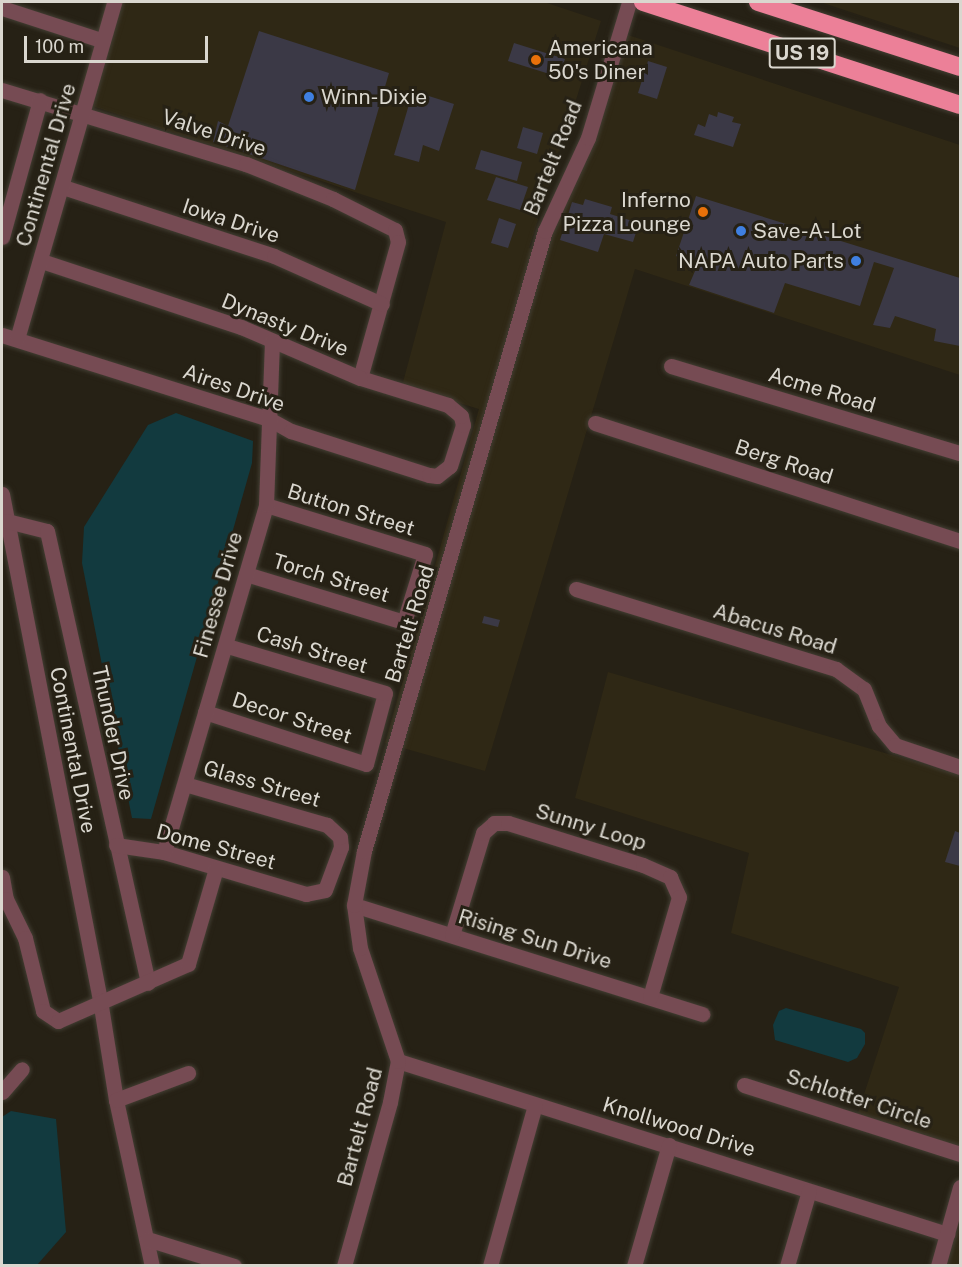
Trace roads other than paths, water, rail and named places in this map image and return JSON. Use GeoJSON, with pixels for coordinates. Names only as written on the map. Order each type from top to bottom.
{"type":"FeatureCollection","features":[{"type":"Feature","properties":{"kind":"highway","name":"US 19"},"geometry":{"type":"LineString","coordinates":[[643,2],[960,105]]}},
{"type":"Feature","properties":{"kind":"highway","name":"US 19"},"geometry":{"type":"LineString","coordinates":[[758,2],[960,67]]}},
{"type":"Feature","properties":{"kind":"street","name":"Continental Drive"},"geometry":{"type":"LineString","coordinates":[[6,337],[40,261],[63,187],[101,40],[114,2]]}},
{"type":"Feature","properties":{"kind":"street","name":"Bartelt Road"},"geometry":{"type":"LineString","coordinates":[[344,1266],[390,1102],[398,1060],[360,948],[354,905],[364,851],[545,231],[588,138],[629,2]]}},
{"type":"Feature","properties":{"kind":"street"},"geometry":{"type":"LineString","coordinates":[[2,8],[101,40]]}},
{"type":"Feature","properties":{"kind":"street","name":"Valve Drive"},"geometry":{"type":"LineString","coordinates":[[2,90],[82,112],[246,164],[383,221],[395,230],[398,242],[382,304]]}},
{"type":"Feature","properties":{"kind":"street"},"geometry":{"type":"LineString","coordinates":[[2,237],[40,100]]}},
{"type":"Feature","properties":{"kind":"street","name":"Iowa Drive"},"geometry":{"type":"LineString","coordinates":[[63,187],[274,256],[382,304]]}},
{"type":"Feature","properties":{"kind":"street","name":"Dynasty Drive"},"geometry":{"type":"LineString","coordinates":[[40,261],[241,327],[360,378],[456,410],[463,425],[450,466]]}},
{"type":"Feature","properties":{"kind":"street"},"geometry":{"type":"LineString","coordinates":[[360,378],[382,304]]}},
{"type":"Feature","properties":{"kind":"street","name":"Aires Drive"},"geometry":{"type":"LineString","coordinates":[[6,337],[269,418],[291,431],[429,475],[437,476],[450,466]]}},
{"type":"Feature","properties":{"kind":"street","name":"Finesse Drive"},"geometry":{"type":"LineString","coordinates":[[164,852],[227,646],[266,505],[272,341]]}},
{"type":"Feature","properties":{"kind":"street","name":"Acme Road"},"geometry":{"type":"LineString","coordinates":[[671,366],[960,453]]}},
{"type":"Feature","properties":{"kind":"street","name":"Berg Road"},"geometry":{"type":"LineString","coordinates":[[596,423],[960,541]]}},
{"type":"Feature","properties":{"kind":"street","name":"Button Street"},"geometry":{"type":"LineString","coordinates":[[266,505],[425,554],[404,622]]}},
{"type":"Feature","properties":{"kind":"street","name":"Continental Drive"},"geometry":{"type":"LineString","coordinates":[[4,507],[100,1000],[116,1100],[152,1266]]}},
{"type":"Feature","properties":{"kind":"street","name":"Thunder Drive"},"geometry":{"type":"LineString","coordinates":[[4,507],[47,531],[148,983]]}},
{"type":"Feature","properties":{"kind":"street","name":"Torch Street"},"geometry":{"type":"LineString","coordinates":[[246,574],[404,622]]}},
{"type":"Feature","properties":{"kind":"street","name":"Abacus Road"},"geometry":{"type":"LineString","coordinates":[[576,589],[836,669],[864,689],[879,726],[895,745],[960,767]]}},
{"type":"Feature","properties":{"kind":"street","name":"Cash Street"},"geometry":{"type":"LineString","coordinates":[[227,646],[385,693],[366,764]]}},
{"type":"Feature","properties":{"kind":"street","name":"Decor Street"},"geometry":{"type":"LineString","coordinates":[[205,712],[366,764]]}},
{"type":"Feature","properties":{"kind":"street","name":"Glass Street"},"geometry":{"type":"LineString","coordinates":[[185,784],[327,825],[340,837],[341,847],[331,881],[325,890],[306,894]]}},
{"type":"Feature","properties":{"kind":"street","name":"Sunny Loop"},"geometry":{"type":"LineString","coordinates":[[452,935],[483,833],[494,823],[508,823],[632,861],[670,877],[679,897],[650,997]]}},
{"type":"Feature","properties":{"kind":"street","name":"Dome Street"},"geometry":{"type":"LineString","coordinates":[[116,845],[164,852],[306,894]]}},
{"type":"Feature","properties":{"kind":"street"},"geometry":{"type":"LineString","coordinates":[[2,877],[6,899],[25,939],[43,1011],[58,1021],[100,1000],[148,983],[188,964],[216,868]]}},
{"type":"Feature","properties":{"kind":"street","name":"Rising Sun Drive"},"geometry":{"type":"LineString","coordinates":[[354,905],[702,1014]]}},
{"type":"Feature","properties":{"kind":"street","name":"Knollwood Drive"},"geometry":{"type":"LineString","coordinates":[[398,1060],[947,1233]]}},
{"type":"Feature","properties":{"kind":"street"},"geometry":{"type":"LineString","coordinates":[[2,1092],[22,1069]]}},
{"type":"Feature","properties":{"kind":"street"},"geometry":{"type":"LineString","coordinates":[[116,1100],[188,1073]]}},
{"type":"Feature","properties":{"kind":"street","name":"Schlotter Circle"},"geometry":{"type":"LineString","coordinates":[[744,1085],[960,1154]]}},
{"type":"Feature","properties":{"kind":"street"},"geometry":{"type":"LineString","coordinates":[[490,1266],[536,1104]]}},
{"type":"Feature","properties":{"kind":"street"},"geometry":{"type":"LineString","coordinates":[[634,1266],[669,1145]]}},
{"type":"Feature","properties":{"kind":"street"},"geometry":{"type":"LineString","coordinates":[[938,1266],[960,1187]]}},
{"type":"Feature","properties":{"kind":"street"},"geometry":{"type":"LineString","coordinates":[[787,1266],[809,1191]]}},
{"type":"Feature","properties":{"kind":"street"},"geometry":{"type":"LineString","coordinates":[[147,1239],[234,1266]]}},
{"type":"Feature","properties":{"kind":"water"},"geometry":{"type":"Polygon","coordinates":[[[176,413],[253,441],[252,463],[151,819],[132,818],[82,563],[84,527],[148,425],[176,413]]]}},
{"type":"Feature","properties":{"kind":"water"},"geometry":{"type":"Polygon","coordinates":[[[786,1008],[861,1029],[865,1033],[865,1044],[857,1058],[848,1062],[775,1040],[773,1025],[779,1011],[786,1008]]]}},
{"type":"Feature","properties":{"kind":"water"},"geometry":{"type":"Polygon","coordinates":[[[11,1111],[56,1119],[66,1232],[37,1265],[2,1265],[2,1117],[11,1111]]]}},
{"type":"Feature","properties":{"kind":"place","name":"Americana 50's Diner"},"geometry":{"type":"Point","coordinates":[536,60]}},
{"type":"Feature","properties":{"kind":"place","name":"Winn-Dixie"},"geometry":{"type":"Point","coordinates":[309,97]}},
{"type":"Feature","properties":{"kind":"place","name":"Inferno Pizza Lounge"},"geometry":{"type":"Point","coordinates":[703,212]}},
{"type":"Feature","properties":{"kind":"place","name":"Save-A-Lot"},"geometry":{"type":"Point","coordinates":[741,231]}},
{"type":"Feature","properties":{"kind":"place","name":"NAPA Auto Parts"},"geometry":{"type":"Point","coordinates":[856,261]}}]}
